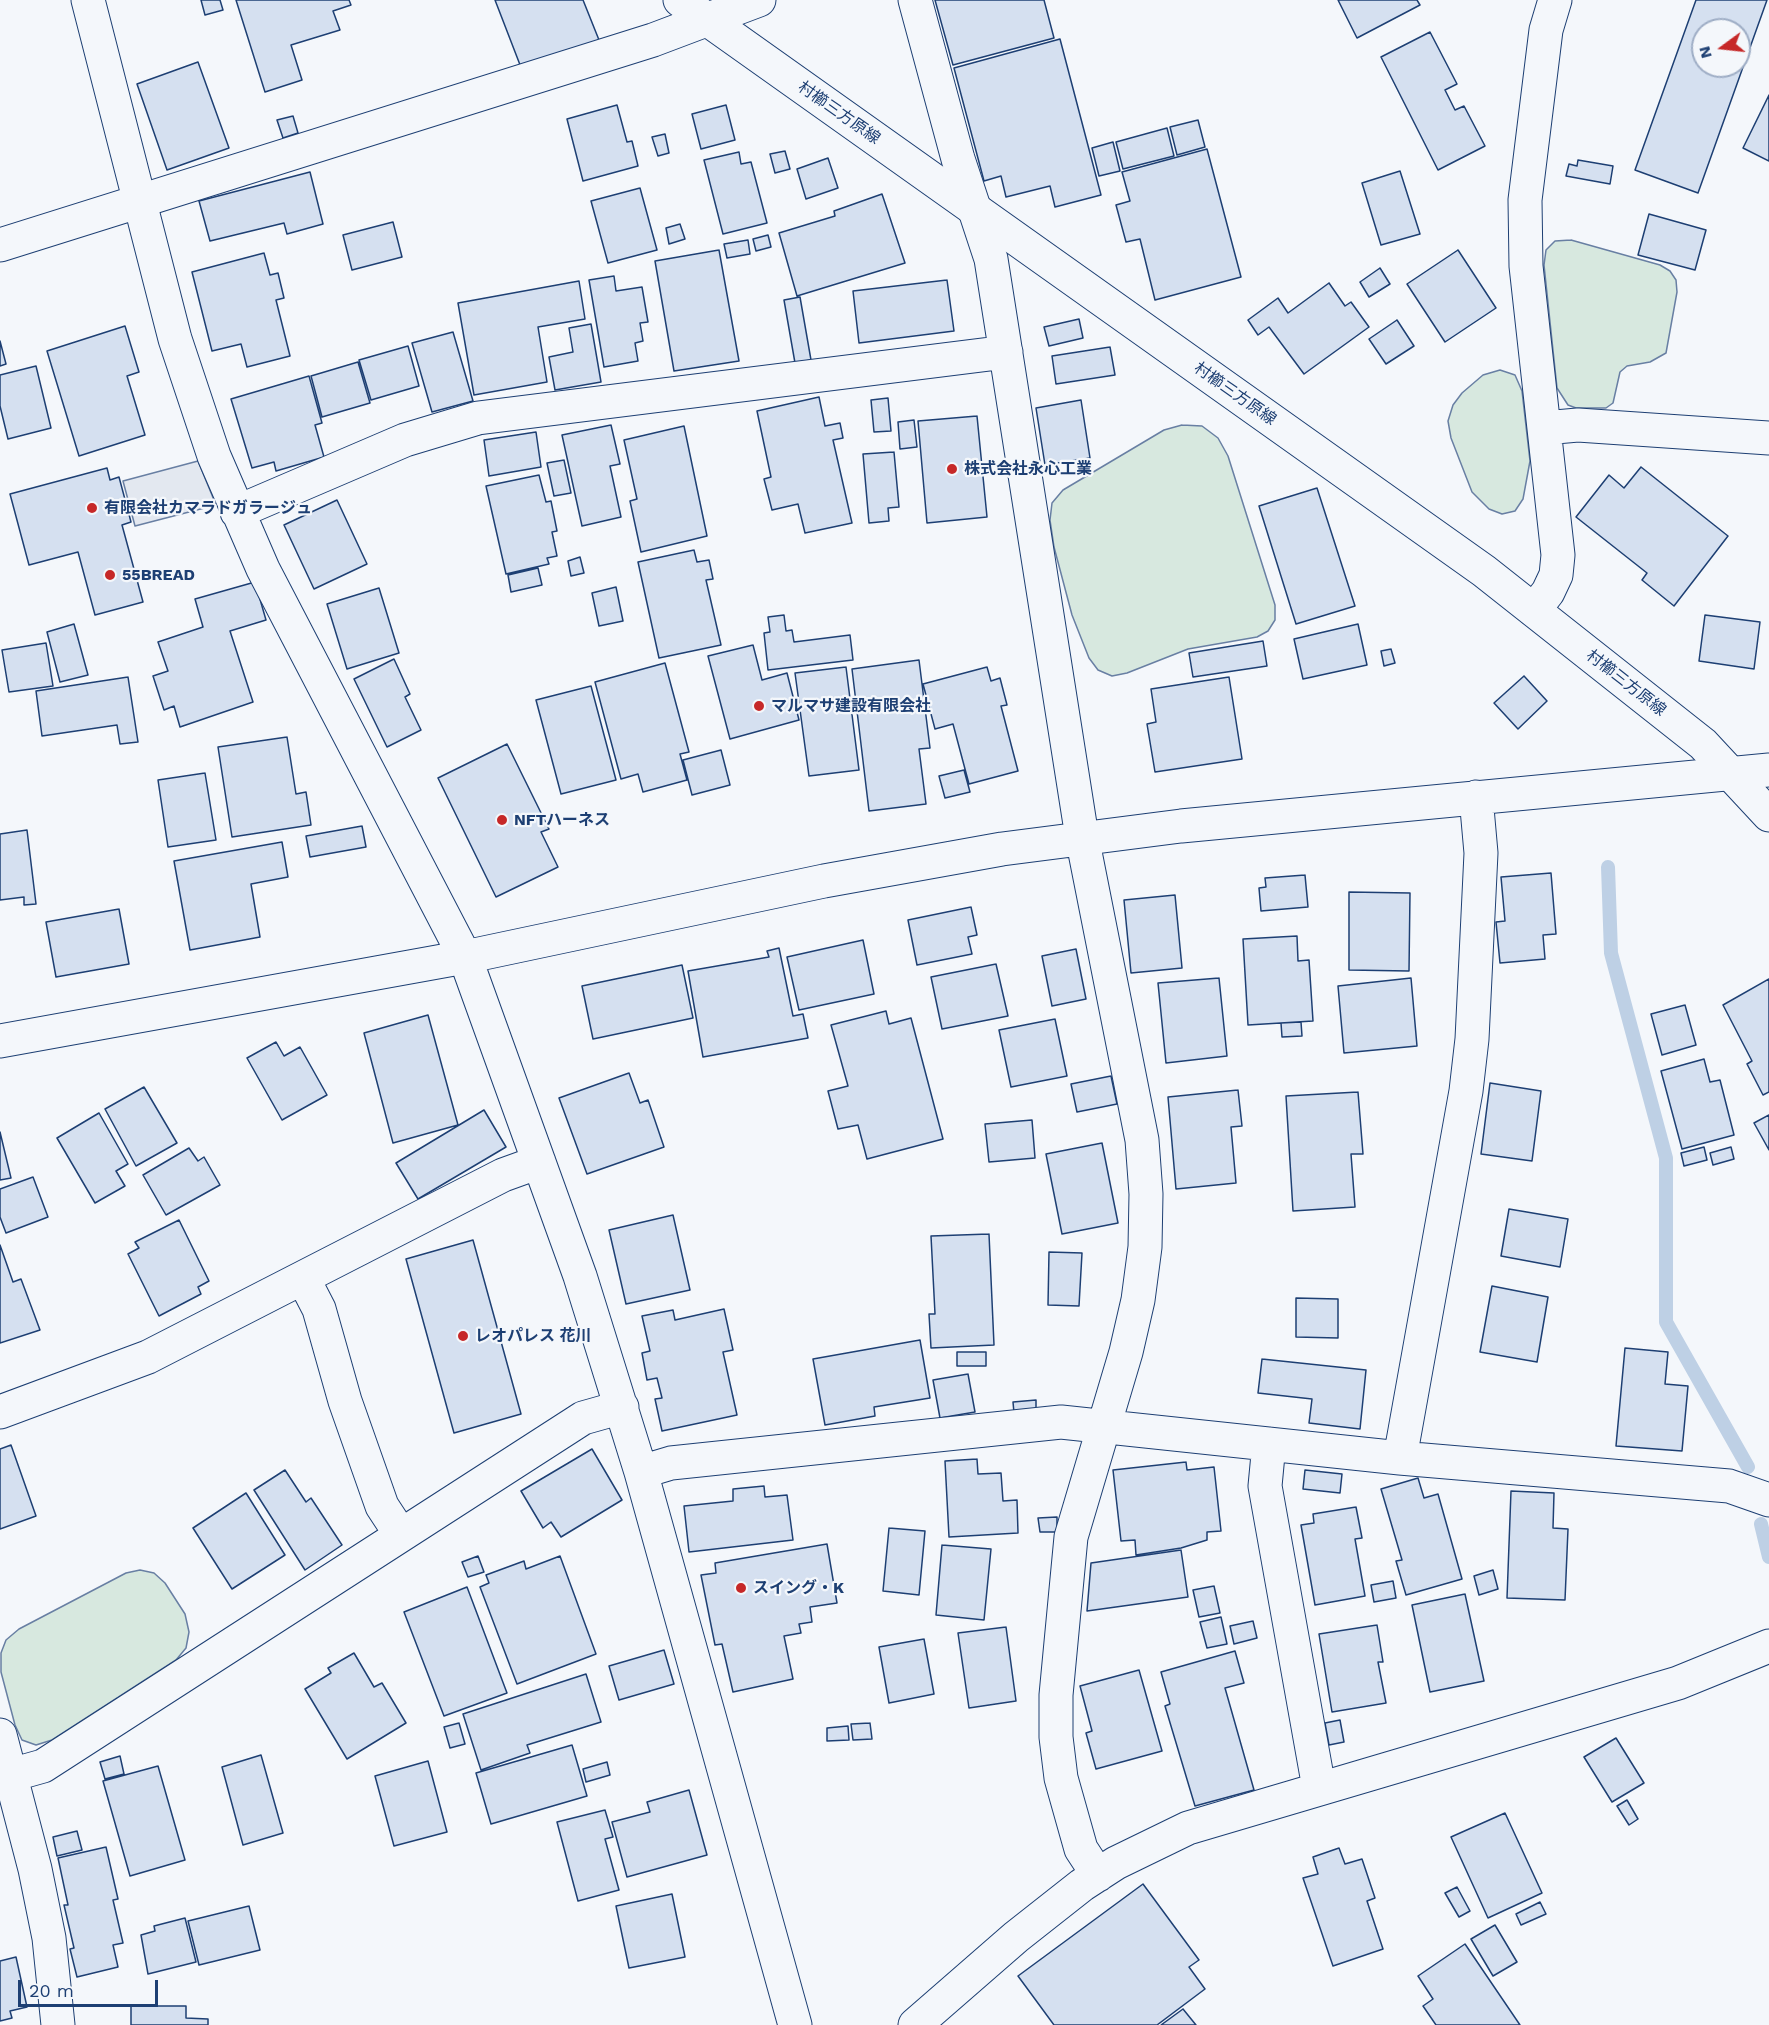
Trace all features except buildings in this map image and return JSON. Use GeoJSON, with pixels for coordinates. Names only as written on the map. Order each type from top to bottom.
{"type":"FeatureCollection","features":[{"type":"Feature","properties":{"kind":"street"},"geometry":{"type":"LineString","coordinates":[[88,0],[175,339],[214,456],[263,568],[465,957],[594,1316],[641,1472],[795,2025]]}},
{"type":"Feature","properties":{"kind":"street","name":"村櫛三方原線"},"geometry":{"type":"LineString","coordinates":[[680,0],[1484,571],[1676,721],[1733,773],[1769,815]]}},
{"type":"Feature","properties":{"kind":"street"},"geometry":{"type":"LineString","coordinates":[[0,245],[653,40],[759,0]]}},
{"type":"Feature","properties":{"kind":"street"},"geometry":{"type":"LineString","coordinates":[[915,0],[958,159],[991,260],[1082,837],[1142,1140],[1146,1194],[1145,1247],[1138,1300],[1071,1537],[1056,1695],[1056,1737],[1061,1778],[1081,1849],[1098,1875]]}},
{"type":"Feature","properties":{"kind":"street"},"geometry":{"type":"LineString","coordinates":[[1534,610],[1552,583],[1558,555],[1526,266],[1525,200],[1546,30],[1555,0]]}},
{"type":"Feature","properties":{"kind":"street"},"geometry":{"type":"LineString","coordinates":[[237,512],[405,440],[478,418],[1006,352]]}},
{"type":"Feature","properties":{"kind":"street"},"geometry":{"type":"LineString","coordinates":[[1544,428],[1578,425],[1769,438]]}},
{"type":"Feature","properties":{"kind":"street"},"geometry":{"type":"LineString","coordinates":[[0,1041],[465,957],[846,877],[1082,837],[1769,770]]}},
{"type":"Feature","properties":{"kind":"street"},"geometry":{"type":"LineString","coordinates":[[1400,1458],[1466,1091],[1472,1039],[1481,853],[1476,797]]}},
{"type":"Feature","properties":{"kind":"street"},"geometry":{"type":"LineString","coordinates":[[0,1412],[148,1357],[503,1175],[539,1162]]}},
{"type":"Feature","properties":{"kind":"street"},"geometry":{"type":"LineString","coordinates":[[303,1278],[319,1309],[345,1401],[382,1506],[401,1535]]}},
{"type":"Feature","properties":{"kind":"street"},"geometry":{"type":"LineString","coordinates":[[10,1775],[43,1766],[583,1418],[622,1407]]}},
{"type":"Feature","properties":{"kind":"street"},"geometry":{"type":"LineString","coordinates":[[641,1472],[671,1463],[1062,1422],[1400,1458],[1729,1486],[1769,1500]]}},
{"type":"Feature","properties":{"kind":"street"},"geometry":{"type":"LineString","coordinates":[[1269,1444],[1265,1486],[1319,1788]]}},
{"type":"Feature","properties":{"kind":"street"},"geometry":{"type":"LineString","coordinates":[[915,2025],[1016,1937],[1098,1875],[1151,1844],[1188,1828],[1678,1683],[1769,1646]]}},
{"type":"Feature","properties":{"kind":"street"},"geometry":{"type":"LineString","coordinates":[[0,1735],[35,1869],[49,1938],[58,2025]]}},
{"type":"Feature","properties":{"kind":"shaded area"},"geometry":{"type":"Polygon","coordinates":[[[1571,240],[1660,265],[1670,271],[1676,280],[1677,292],[1666,353],[1650,362],[1627,366],[1620,372],[1613,403],[1606,408],[1576,408],[1568,405],[1557,388],[1544,265],[1546,250],[1555,241],[1571,240]]]}},
{"type":"Feature","properties":{"kind":"shaded area"},"geometry":{"type":"Polygon","coordinates":[[[1500,370],[1515,375],[1522,391],[1530,461],[1523,499],[1515,511],[1502,514],[1489,509],[1472,492],[1451,438],[1448,421],[1453,405],[1462,393],[1483,375],[1500,370]]]}},
{"type":"Feature","properties":{"kind":"shaded area"},"geometry":{"type":"Polygon","coordinates":[[[1182,425],[1202,426],[1218,438],[1228,456],[1275,605],[1275,620],[1268,631],[1257,637],[1188,649],[1127,673],[1112,676],[1098,670],[1089,658],[1072,615],[1054,547],[1050,520],[1052,503],[1063,490],[1164,430],[1182,425]]]}},
{"type":"Feature","properties":{"kind":"shaded area"},"geometry":{"type":"Polygon","coordinates":[[[198,461],[216,505],[135,526],[123,481],[198,461]]]}},
{"type":"Feature","properties":{"kind":"shaded area"},"geometry":{"type":"Polygon","coordinates":[[[140,1570],[154,1573],[165,1583],[185,1614],[189,1632],[186,1648],[176,1660],[52,1740],[36,1745],[22,1740],[15,1725],[1,1672],[1,1653],[6,1640],[19,1629],[126,1573],[140,1570]]]}},
{"type":"Feature","properties":{"kind":"waterway"},"geometry":{"type":"LineString","coordinates":[[1608,867],[1611,953],[1666,1158],[1666,1322],[1748,1467]]}},
{"type":"Feature","properties":{"kind":"waterway"},"geometry":{"type":"LineString","coordinates":[[1761,1524],[1769,1557]]}},
{"type":"Feature","properties":{"kind":"place","name":"株式会社永心工業"},"geometry":{"type":"Point","coordinates":[952,469]}},
{"type":"Feature","properties":{"kind":"place","name":"有限会社カマラドガラージュ"},"geometry":{"type":"Point","coordinates":[92,508]}},
{"type":"Feature","properties":{"kind":"place","name":"55BREAD"},"geometry":{"type":"Point","coordinates":[110,575]}},
{"type":"Feature","properties":{"kind":"place","name":"マルマサ建設有限会社"},"geometry":{"type":"Point","coordinates":[759,706]}},
{"type":"Feature","properties":{"kind":"place","name":"NFTハーネス"},"geometry":{"type":"Point","coordinates":[502,820]}},
{"type":"Feature","properties":{"kind":"place","name":"レオパレス 花川"},"geometry":{"type":"Point","coordinates":[463,1336]}},
{"type":"Feature","properties":{"kind":"place","name":"スイング・K"},"geometry":{"type":"Point","coordinates":[741,1588]}}]}
